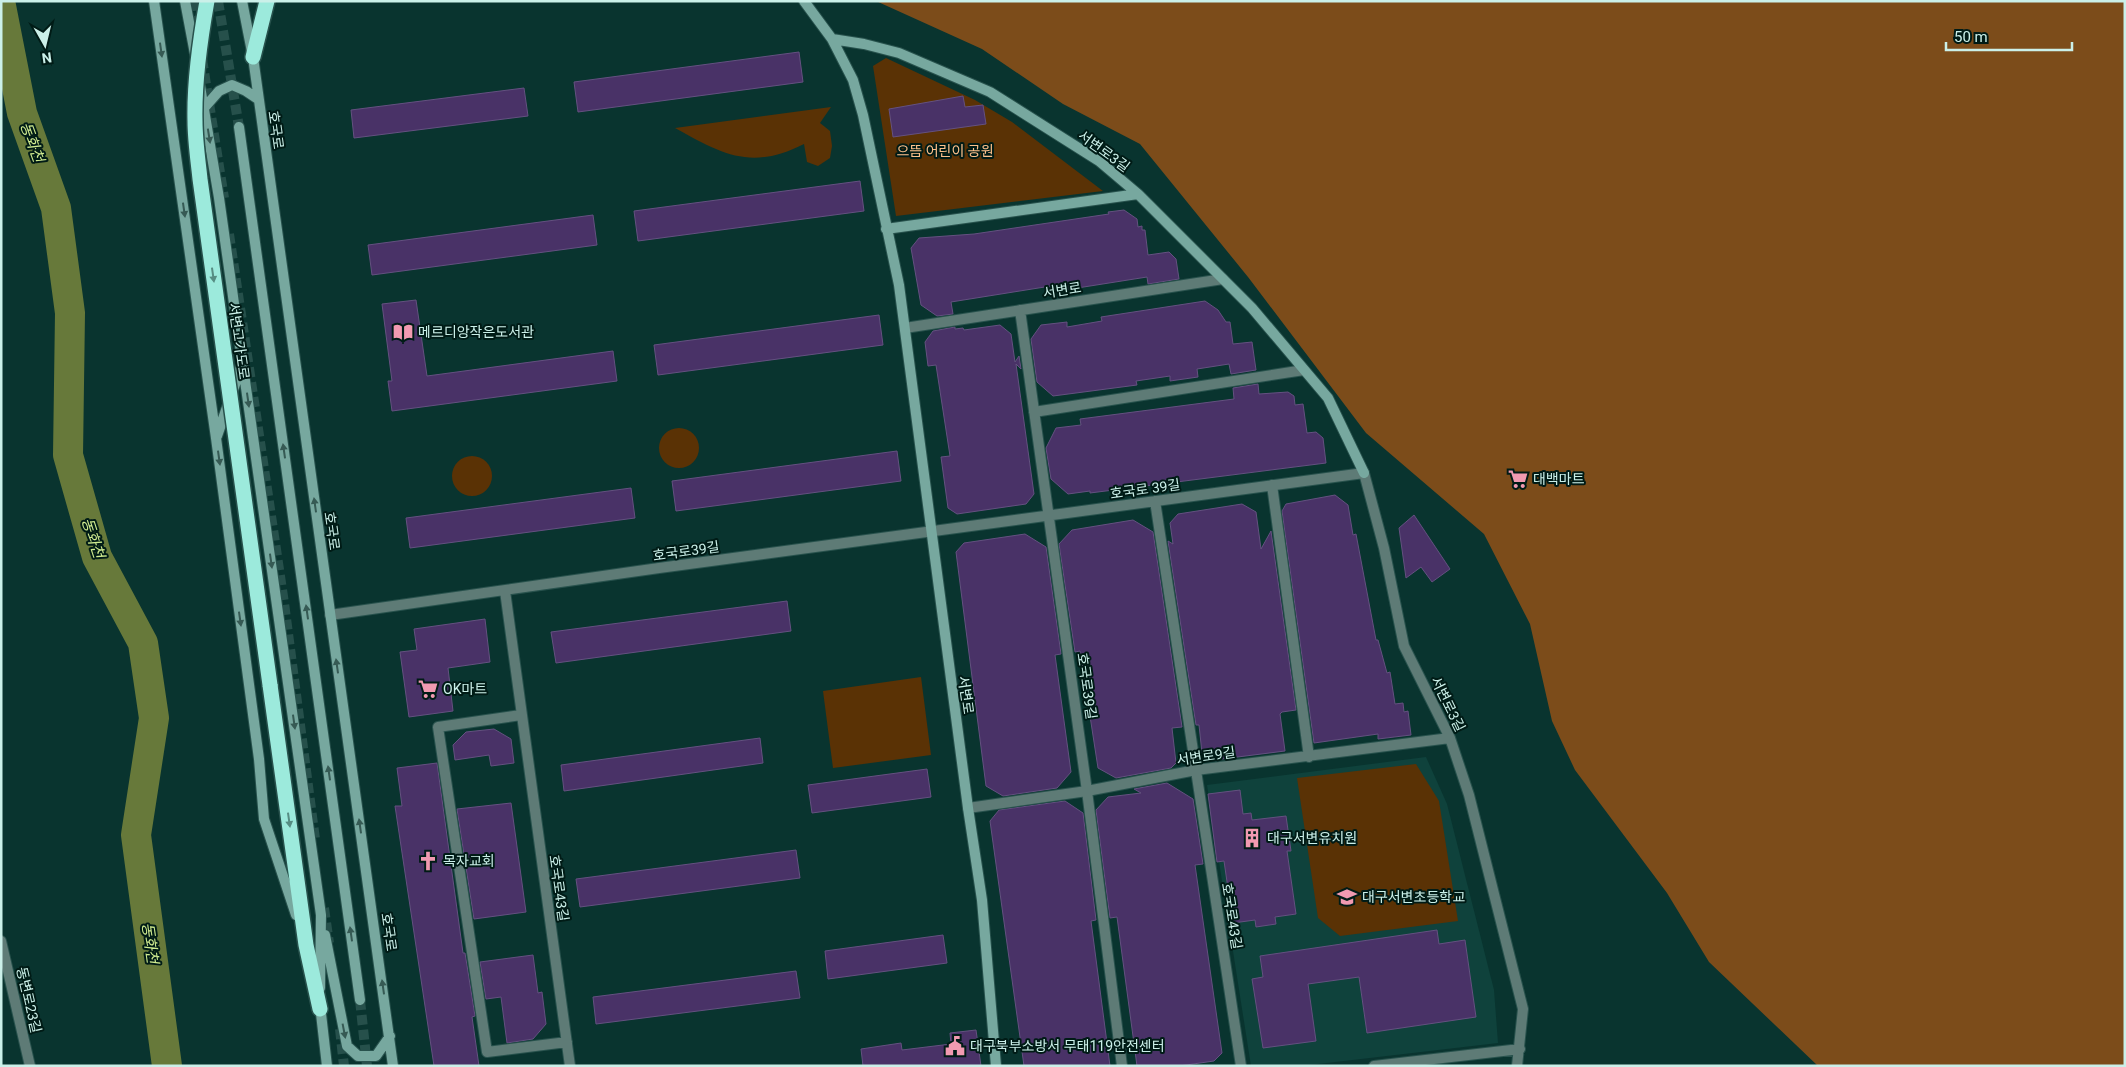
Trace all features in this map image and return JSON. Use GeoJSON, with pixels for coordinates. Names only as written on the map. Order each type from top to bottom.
{"type":"FeatureCollection","features":[{"type":"Feature","properties":{"kind":"highway","name":"서변고가도로"},"geometry":{"type":"LineString","coordinates":[[208,1],[200,39],[196,82],[195,121],[200,179],[306,945],[320,1009]]}},
{"type":"Feature","properties":{"kind":"highway"},"geometry":{"type":"LineString","coordinates":[[253,57],[267,1]]}},
{"type":"Feature","properties":{"kind":"main road"},"geometry":{"type":"LineString","coordinates":[[154,1],[216,438],[259,759],[264,819],[306,945]]}},
{"type":"Feature","properties":{"kind":"main road"},"geometry":{"type":"LineString","coordinates":[[186,1],[243,364],[321,915],[347,1046],[358,1056],[376,1056],[390,1036]]}},
{"type":"Feature","properties":{"kind":"main road","name":"호국로"},"geometry":{"type":"LineString","coordinates":[[242,1],[253,57],[393,1066]]}},
{"type":"Feature","properties":{"kind":"main road","name":"서변로"},"geometry":{"type":"LineString","coordinates":[[804,1],[832,39],[853,80],[863,116],[899,285],[968,808],[982,900],[996,1066]]}},
{"type":"Feature","properties":{"kind":"main road","name":"서변로3길"},"geometry":{"type":"LineString","coordinates":[[832,39],[864,44],[899,53],[990,92],[1099,161],[1138,194],[1252,308],[1328,398],[1364,473]]}},
{"type":"Feature","properties":{"kind":"main road"},"geometry":{"type":"LineString","coordinates":[[204,108],[219,91],[232,85],[246,90],[258,99]]}},
{"type":"Feature","properties":{"kind":"main road"},"geometry":{"type":"LineString","coordinates":[[239,127],[360,1000]]}},
{"type":"Feature","properties":{"kind":"main road"},"geometry":{"type":"LineString","coordinates":[[886,229],[1138,194]]}},
{"type":"Feature","properties":{"kind":"main road"},"geometry":{"type":"LineString","coordinates":[[216,438],[243,364]]}},
{"type":"Feature","properties":{"kind":"main road"},"geometry":{"type":"LineString","coordinates":[[321,915],[320,1009],[327,1066]]}},
{"type":"Feature","properties":{"kind":"street","name":"서변로"},"geometry":{"type":"LineString","coordinates":[[905,328],[1223,279]]}},
{"type":"Feature","properties":{"kind":"street","name":"호국로39길"},"geometry":{"type":"LineString","coordinates":[[1020,310],[1087,791],[1122,1066]]}},
{"type":"Feature","properties":{"kind":"street"},"geometry":{"type":"LineString","coordinates":[[1034,412],[1304,370]]}},
{"type":"Feature","properties":{"kind":"street","name":"호국로 39길"},"geometry":{"type":"LineString","coordinates":[[931,532],[1364,473]]}},
{"type":"Feature","properties":{"kind":"street","name":"서변로3길"},"geometry":{"type":"LineString","coordinates":[[1364,473],[1384,548],[1404,646],[1450,738],[1469,795],[1523,1009],[1517,1066]]}},
{"type":"Feature","properties":{"kind":"street"},"geometry":{"type":"LineString","coordinates":[[1272,485],[1309,757]]}},
{"type":"Feature","properties":{"kind":"street"},"geometry":{"type":"LineString","coordinates":[[1155,501],[1196,770]]}},
{"type":"Feature","properties":{"kind":"street","name":"호국로39길"},"geometry":{"type":"LineString","coordinates":[[330,615],[931,532]]}},
{"type":"Feature","properties":{"kind":"street"},"geometry":{"type":"LineString","coordinates":[[505,591],[521,715],[438,727],[487,1052],[567,1042]]}},
{"type":"Feature","properties":{"kind":"street","name":"호국로43길"},"geometry":{"type":"LineString","coordinates":[[521,715],[570,1066]]}},
{"type":"Feature","properties":{"kind":"street","name":"서변로9길"},"geometry":{"type":"LineString","coordinates":[[968,808],[1087,791],[1196,770],[1450,738]]}},
{"type":"Feature","properties":{"kind":"street","name":"호국로43길"},"geometry":{"type":"LineString","coordinates":[[1196,770],[1242,1066]]}},
{"type":"Feature","properties":{"kind":"street","name":"동변로23길"},"geometry":{"type":"LineString","coordinates":[[1,942],[30,1066]]}},
{"type":"Feature","properties":{"kind":"street"},"geometry":{"type":"LineString","coordinates":[[1374,1066],[1520,1048]]}},
{"type":"Feature","properties":{"kind":"shaded area"},"geometry":{"type":"Polygon","coordinates":[[[876,1],[2125,1],[2125,1066],[1818,1066],[1709,962],[1667,893],[1575,770],[1552,721],[1530,624],[1484,534],[1366,433],[1248,277],[1140,144],[1063,104],[982,49],[876,1]]]}},
{"type":"Feature","properties":{"kind":"shaded area","name":"대구서변초등학교"},"geometry":{"type":"Polygon","coordinates":[[[1426,757],[1447,804],[1494,990],[1498,1043],[1301,1066],[1251,1066],[1207,785],[1426,757]]]}},
{"type":"Feature","properties":{"kind":"green space","name":"으뜸 어린이 공원"},"geometry":{"type":"Polygon","coordinates":[[[886,58],[975,100],[1012,122],[1103,191],[896,216],[873,66],[886,58]]]}},
{"type":"Feature","properties":{"kind":"green space"},"geometry":{"type":"Polygon","coordinates":[[[831,107],[820,123],[830,131],[832,146],[830,158],[818,166],[807,162],[804,144],[768,157],[752,158],[722,152],[675,128],[831,107]]]}},
{"type":"Feature","properties":{"kind":"green space"},"geometry":{"type":"Polygon","coordinates":[[[679,428],[693,434],[699,448],[693,462],[679,468],[665,462],[659,448],[665,434],[679,428]]]}},
{"type":"Feature","properties":{"kind":"green space"},"geometry":{"type":"Polygon","coordinates":[[[472,456],[486,462],[492,476],[486,490],[472,496],[458,490],[452,476],[458,462],[472,456]]]}},
{"type":"Feature","properties":{"kind":"green space"},"geometry":{"type":"Polygon","coordinates":[[[921,677],[931,755],[833,768],[823,691],[921,677]]]}},
{"type":"Feature","properties":{"kind":"green space"},"geometry":{"type":"Polygon","coordinates":[[[1416,764],[1439,801],[1458,921],[1340,936],[1318,918],[1297,778],[1416,764]]]}},
{"type":"Feature","properties":{"kind":"building"},"geometry":{"type":"Polygon","coordinates":[[[799,52],[803,82],[578,112],[574,82],[799,52]]]}},
{"type":"Feature","properties":{"kind":"building"},"geometry":{"type":"Polygon","coordinates":[[[524,88],[528,116],[354,138],[351,110],[524,88]]]}},
{"type":"Feature","properties":{"kind":"building"},"geometry":{"type":"Polygon","coordinates":[[[963,96],[965,107],[983,105],[986,124],[893,137],[889,109],[963,96]]]}},
{"type":"Feature","properties":{"kind":"building"},"geometry":{"type":"Polygon","coordinates":[[[860,181],[864,211],[638,241],[634,211],[860,181]]]}},
{"type":"Feature","properties":{"kind":"building"},"geometry":{"type":"Polygon","coordinates":[[[1124,210],[1137,219],[1138,227],[1142,226],[1142,230],[1145,230],[1148,255],[1169,252],[1176,259],[1179,279],[1148,284],[1147,277],[1052,292],[1051,286],[951,302],[953,314],[937,316],[921,305],[911,248],[919,238],[974,234],[1109,214],[1108,212],[1124,210]]]}},
{"type":"Feature","properties":{"kind":"building"},"geometry":{"type":"Polygon","coordinates":[[[593,215],[597,245],[372,275],[368,245],[593,215]]]}},
{"type":"Feature","properties":{"kind":"building"},"geometry":{"type":"Polygon","coordinates":[[[416,300],[427,376],[613,351],[617,381],[392,411],[388,381],[392,381],[382,304],[416,300]]]}},
{"type":"Feature","properties":{"kind":"building"},"geometry":{"type":"Polygon","coordinates":[[[1205,301],[1218,310],[1226,322],[1230,322],[1233,344],[1252,342],[1256,370],[1231,374],[1229,364],[1197,369],[1198,377],[1170,381],[1170,376],[1136,381],[1137,385],[1053,396],[1037,382],[1031,339],[1041,325],[1067,322],[1067,327],[1102,321],[1101,317],[1205,301]]]}},
{"type":"Feature","properties":{"kind":"building"},"geometry":{"type":"Polygon","coordinates":[[[879,315],[883,345],[658,375],[654,345],[879,315]]]}},
{"type":"Feature","properties":{"kind":"building"},"geometry":{"type":"Polygon","coordinates":[[[1000,325],[1011,334],[1015,362],[1019,356],[1021,369],[1016,364],[1034,494],[1026,504],[957,514],[948,508],[941,457],[950,456],[936,365],[928,366],[925,342],[933,331],[955,327],[955,329],[963,328],[964,330],[1000,325]]]}},
{"type":"Feature","properties":{"kind":"building"},"geometry":{"type":"Polygon","coordinates":[[[1258,384],[1259,394],[1288,392],[1294,396],[1295,405],[1303,404],[1307,433],[1316,432],[1323,438],[1326,463],[1090,493],[1090,491],[1068,494],[1051,479],[1046,448],[1056,428],[1081,425],[1080,419],[1234,399],[1233,388],[1258,384]]]}},
{"type":"Feature","properties":{"kind":"building"},"geometry":{"type":"Polygon","coordinates":[[[897,451],[901,481],[676,511],[672,481],[897,451]]]}},
{"type":"Feature","properties":{"kind":"building"},"geometry":{"type":"Polygon","coordinates":[[[631,488],[635,518],[410,548],[406,518],[631,488]]]}},
{"type":"Feature","properties":{"kind":"building"},"geometry":{"type":"Polygon","coordinates":[[[1335,495],[1348,505],[1353,535],[1356,534],[1376,640],[1378,640],[1387,673],[1390,672],[1395,704],[1403,703],[1404,712],[1408,711],[1411,735],[1378,739],[1378,734],[1314,743],[1282,511],[1286,504],[1335,495]]]}},
{"type":"Feature","properties":{"kind":"building"},"geometry":{"type":"Polygon","coordinates":[[[1242,504],[1256,512],[1261,549],[1271,531],[1296,710],[1280,714],[1285,751],[1214,760],[1202,753],[1199,725],[1196,725],[1168,541],[1173,544],[1170,523],[1178,514],[1242,504]]]}},
{"type":"Feature","properties":{"kind":"building"},"geometry":{"type":"Polygon","coordinates":[[[1414,515],[1450,569],[1432,582],[1421,567],[1406,578],[1399,528],[1414,515]]]}},
{"type":"Feature","properties":{"kind":"building"},"geometry":{"type":"Polygon","coordinates":[[[1133,520],[1153,532],[1182,727],[1172,728],[1176,763],[1171,768],[1116,778],[1098,768],[1080,651],[1075,652],[1059,544],[1072,530],[1133,520]]]}},
{"type":"Feature","properties":{"kind":"building"},"geometry":{"type":"Polygon","coordinates":[[[1025,534],[1046,547],[1061,654],[1055,655],[1071,772],[1057,788],[1003,796],[986,786],[956,552],[964,543],[1025,534]]]}},
{"type":"Feature","properties":{"kind":"building"},"geometry":{"type":"Polygon","coordinates":[[[787,601],[791,631],[556,663],[551,632],[787,601]]]}},
{"type":"Feature","properties":{"kind":"building","name":"OK마트"},"geometry":{"type":"Polygon","coordinates":[[[485,619],[490,662],[448,668],[453,711],[409,717],[400,652],[417,650],[414,629],[485,619]]]}},
{"type":"Feature","properties":{"kind":"building"},"geometry":{"type":"Polygon","coordinates":[[[494,729],[511,739],[514,763],[491,766],[489,755],[455,760],[453,745],[466,732],[494,729]]]}},
{"type":"Feature","properties":{"kind":"building"},"geometry":{"type":"Polygon","coordinates":[[[760,738],[763,763],[564,791],[561,765],[760,738]]]}},
{"type":"Feature","properties":{"kind":"building"},"geometry":{"type":"Polygon","coordinates":[[[437,763],[463,953],[465,953],[475,1016],[472,1017],[479,1066],[434,1066],[395,806],[402,806],[397,768],[437,763]]]}},
{"type":"Feature","properties":{"kind":"building"},"geometry":{"type":"Polygon","coordinates":[[[927,769],[931,797],[812,813],[808,785],[927,769]]]}},
{"type":"Feature","properties":{"kind":"building"},"geometry":{"type":"Polygon","coordinates":[[[1167,783],[1193,799],[1203,864],[1195,865],[1222,1053],[1214,1061],[1179,1066],[1137,1066],[1117,917],[1110,918],[1096,810],[1108,797],[1141,793],[1134,789],[1167,783]]]}},
{"type":"Feature","properties":{"kind":"building"},"geometry":{"type":"Polygon","coordinates":[[[1240,790],[1243,814],[1251,813],[1252,820],[1286,816],[1291,851],[1287,851],[1296,914],[1275,917],[1276,924],[1256,927],[1255,920],[1233,923],[1224,861],[1217,862],[1208,794],[1240,790]]]}},
{"type":"Feature","properties":{"kind":"building"},"geometry":{"type":"Polygon","coordinates":[[[1065,801],[1083,813],[1096,920],[1091,921],[1110,1066],[1024,1066],[990,821],[999,810],[1065,801]]]}},
{"type":"Feature","properties":{"kind":"building"},"geometry":{"type":"Polygon","coordinates":[[[511,803],[526,912],[474,919],[457,809],[511,803]]]}},
{"type":"Feature","properties":{"kind":"building"},"geometry":{"type":"Polygon","coordinates":[[[796,850],[800,878],[580,907],[576,879],[796,850]]]}},
{"type":"Feature","properties":{"kind":"building","name":"대구서변초등학교"},"geometry":{"type":"Polygon","coordinates":[[[1437,930],[1439,944],[1465,940],[1476,1017],[1367,1033],[1359,977],[1308,984],[1316,1041],[1263,1048],[1252,979],[1263,977],[1260,956],[1437,930]]]}},
{"type":"Feature","properties":{"kind":"building"},"geometry":{"type":"Polygon","coordinates":[[[943,935],[947,963],[828,979],[825,951],[943,935]]]}},
{"type":"Feature","properties":{"kind":"building"},"geometry":{"type":"Polygon","coordinates":[[[533,955],[538,993],[542,992],[546,1024],[533,1039],[507,1043],[501,997],[486,999],[480,962],[533,955]]]}},
{"type":"Feature","properties":{"kind":"building"},"geometry":{"type":"Polygon","coordinates":[[[796,971],[800,998],[596,1024],[593,997],[796,971]]]}},
{"type":"Feature","properties":{"kind":"building","name":"대구북부소방서 무태119안전센터"},"geometry":{"type":"Polygon","coordinates":[[[976,1030],[981,1066],[863,1066],[861,1049],[901,1043],[902,1050],[951,1044],[950,1033],[976,1030]]]}},
{"type":"Feature","properties":{"kind":"waterway","name":"동화천"},"geometry":{"type":"LineString","coordinates":[[1,6],[22,113],[56,208],[70,313],[68,455],[97,557],[143,643],[154,718],[136,835],[167,1066]]}},
{"type":"Feature","properties":{"kind":"tunnel"},"geometry":{"type":"LineString","coordinates":[[193,1],[198,35]]}},
{"type":"Feature","properties":{"kind":"tunnel"},"geometry":{"type":"LineString","coordinates":[[218,1],[239,127]]}},
{"type":"Feature","properties":{"kind":"tunnel"},"geometry":{"type":"LineString","coordinates":[[202,59],[224,198]]}},
{"type":"Feature","properties":{"kind":"tunnel"},"geometry":{"type":"LineString","coordinates":[[229,234],[284,603],[315,839]]}},
{"type":"Feature","properties":{"kind":"tunnel"},"geometry":{"type":"LineString","coordinates":[[324,908],[329,943]]}},
{"type":"Feature","properties":{"kind":"tunnel"},"geometry":{"type":"LineString","coordinates":[[360,1000],[367,1066]]}},
{"type":"Feature","properties":{"kind":"tunnel"},"geometry":{"type":"LineString","coordinates":[[340,1029],[344,1066]]}},
{"type":"Feature","properties":{"kind":"place","name":"메르디앙작은도서관"},"geometry":{"type":"Point","coordinates":[403,332]}},
{"type":"Feature","properties":{"kind":"place","name":"대백마트"},"geometry":{"type":"Point","coordinates":[1518,479]}},
{"type":"Feature","properties":{"kind":"place","name":"OK마트"},"geometry":{"type":"Point","coordinates":[428,689]}},
{"type":"Feature","properties":{"kind":"place","name":"대구서변유치원"},"geometry":{"type":"Point","coordinates":[1252,838]}},
{"type":"Feature","properties":{"kind":"place","name":"목자교회"},"geometry":{"type":"Point","coordinates":[428,861]}},
{"type":"Feature","properties":{"kind":"place","name":"대구서변초등학교"},"geometry":{"type":"Point","coordinates":[1347,897]}},
{"type":"Feature","properties":{"kind":"place","name":"대구북부소방서 무태119안전센터"},"geometry":{"type":"Point","coordinates":[955,1046]}}]}
